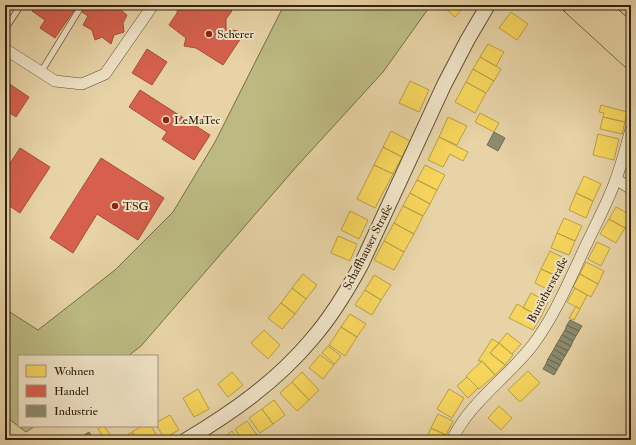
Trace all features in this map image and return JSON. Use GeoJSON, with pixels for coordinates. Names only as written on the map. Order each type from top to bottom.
{"type":"FeatureCollection","features":[{"type":"Feature","properties":{"kind":"highway"},"geometry":{"type":"LineString","coordinates":[[572,5],[631,58]]}},
{"type":"Feature","properties":{"kind":"highway"},"geometry":{"type":"LineString","coordinates":[[597,5],[631,35]]}},
{"type":"Feature","properties":{"kind":"street"},"geometry":{"type":"LineString","coordinates":[[5,49],[55,81],[82,84],[105,74],[153,5]]}},
{"type":"Feature","properties":{"kind":"street","name":"Schaffhauser Straße"},"geometry":{"type":"LineString","coordinates":[[186,440],[229,414],[272,380],[296,357],[328,319],[347,291],[361,265],[444,85],[488,5]]}},
{"type":"Feature","properties":{"kind":"street","name":"Burötherstraße"},"geometry":{"type":"LineString","coordinates":[[452,440],[456,431],[472,410],[532,345],[551,315],[571,277],[616,179],[631,129]]}},
{"type":"Feature","properties":{"kind":"street"},"geometry":{"type":"LineString","coordinates":[[616,179],[631,189]]}},
{"type":"Feature","properties":{"kind":"lane"},"geometry":{"type":"LineString","coordinates":[[5,29],[21,5]]}},
{"type":"Feature","properties":{"kind":"lane"},"geometry":{"type":"LineString","coordinates":[[41,72],[82,5]]}},
{"type":"Feature","properties":{"kind":"shaded area"},"geometry":{"type":"Polygon","coordinates":[[[284,5],[431,5],[383,72],[297,166],[141,346],[129,355],[18,355],[18,426],[5,416],[5,309],[38,330],[115,270],[173,212],[215,142],[284,5]]]}},
{"type":"Feature","properties":{"kind":"shaded area"},"geometry":{"type":"Polygon","coordinates":[[[19,427],[34,427],[26,432],[19,427]]]}},
{"type":"Feature","properties":{"kind":"building: Wohnen"},"geometry":{"type":"Polygon","coordinates":[[[442,5],[466,5],[455,17],[442,5]]]}},
{"type":"Feature","properties":{"kind":"building: Wohnen"},"geometry":{"type":"Polygon","coordinates":[[[511,12],[528,24],[517,40],[499,28],[511,12]]]}},
{"type":"Feature","properties":{"kind":"building: Wohnen"},"geometry":{"type":"Polygon","coordinates":[[[488,44],[504,52],[496,66],[480,57],[488,44]]]}},
{"type":"Feature","properties":{"kind":"building: Wohnen"},"geometry":{"type":"Polygon","coordinates":[[[480,57],[501,69],[494,81],[473,69],[480,57]]]}},
{"type":"Feature","properties":{"kind":"building: Wohnen"},"geometry":{"type":"Polygon","coordinates":[[[473,69],[494,81],[486,93],[466,82],[473,69]]]}},
{"type":"Feature","properties":{"kind":"building: Wohnen"},"geometry":{"type":"Polygon","coordinates":[[[410,81],[429,90],[419,112],[399,103],[410,81]]]}},
{"type":"Feature","properties":{"kind":"building: Wohnen"},"geometry":{"type":"Polygon","coordinates":[[[466,82],[486,93],[475,113],[455,102],[466,82]]]}},
{"type":"Feature","properties":{"kind":"building: Wohnen"},"geometry":{"type":"Polygon","coordinates":[[[601,105],[627,112],[625,122],[603,117],[604,113],[599,112],[601,105]]]}},
{"type":"Feature","properties":{"kind":"building: Wohnen"},"geometry":{"type":"Polygon","coordinates":[[[480,113],[499,123],[494,132],[475,122],[480,113]]]}},
{"type":"Feature","properties":{"kind":"building: Wohnen"},"geometry":{"type":"Polygon","coordinates":[[[448,117],[467,126],[457,145],[439,137],[448,117]]]}},
{"type":"Feature","properties":{"kind":"building: Wohnen"},"geometry":{"type":"Polygon","coordinates":[[[603,117],[625,122],[622,134],[600,129],[603,117]]]}},
{"type":"Feature","properties":{"kind":"building: Wohnen"},"geometry":{"type":"Polygon","coordinates":[[[391,131],[410,141],[402,157],[383,147],[391,131]]]}},
{"type":"Feature","properties":{"kind":"building: Wohnen"},"geometry":{"type":"Polygon","coordinates":[[[598,134],[619,139],[614,160],[593,155],[598,134]]]}},
{"type":"Feature","properties":{"kind":"building: Wohnen"},"geometry":{"type":"Polygon","coordinates":[[[439,137],[468,152],[463,161],[450,154],[443,167],[428,160],[439,137]]]}},
{"type":"Feature","properties":{"kind":"building: Wohnen"},"geometry":{"type":"Polygon","coordinates":[[[383,147],[402,157],[393,174],[374,165],[383,147]]]}},
{"type":"Feature","properties":{"kind":"building: Wohnen"},"geometry":{"type":"Polygon","coordinates":[[[374,165],[393,174],[375,208],[357,199],[374,165]]]}},
{"type":"Feature","properties":{"kind":"building: Wohnen"},"geometry":{"type":"Polygon","coordinates":[[[425,165],[445,175],[437,190],[417,180],[425,165]]]}},
{"type":"Feature","properties":{"kind":"building: Wohnen"},"geometry":{"type":"Polygon","coordinates":[[[584,176],[601,184],[593,201],[576,193],[584,176]]]}},
{"type":"Feature","properties":{"kind":"building: Wohnen"},"geometry":{"type":"Polygon","coordinates":[[[417,180],[437,190],[430,204],[410,193],[417,180]]]}},
{"type":"Feature","properties":{"kind":"building: Wohnen"},"geometry":{"type":"Polygon","coordinates":[[[410,193],[430,204],[423,216],[403,206],[410,193]]]}},
{"type":"Feature","properties":{"kind":"building: Wohnen"},"geometry":{"type":"Polygon","coordinates":[[[576,193],[593,201],[586,218],[569,210],[576,193]]]}},
{"type":"Feature","properties":{"kind":"building: Wohnen"},"geometry":{"type":"Polygon","coordinates":[[[403,206],[423,216],[414,234],[394,223],[403,206]]]}},
{"type":"Feature","properties":{"kind":"building: Wohnen"},"geometry":{"type":"Polygon","coordinates":[[[616,207],[631,215],[625,228],[609,219],[616,207]]]}},
{"type":"Feature","properties":{"kind":"building: Wohnen"},"geometry":{"type":"Polygon","coordinates":[[[350,211],[368,220],[359,239],[341,230],[350,211]]]}},
{"type":"Feature","properties":{"kind":"building: Wohnen"},"geometry":{"type":"Polygon","coordinates":[[[564,218],[582,226],[575,241],[557,233],[564,218]]]}},
{"type":"Feature","properties":{"kind":"building: Wohnen"},"geometry":{"type":"Polygon","coordinates":[[[609,219],[625,228],[616,243],[600,234],[609,219]]]}},
{"type":"Feature","properties":{"kind":"building: Wohnen"},"geometry":{"type":"Polygon","coordinates":[[[394,223],[414,234],[404,252],[384,241],[394,223]]]}},
{"type":"Feature","properties":{"kind":"building: Wohnen"},"geometry":{"type":"Polygon","coordinates":[[[557,233],[575,241],[569,255],[551,248],[557,233]]]}},
{"type":"Feature","properties":{"kind":"building: Wohnen"},"geometry":{"type":"Polygon","coordinates":[[[338,236],[357,244],[350,261],[331,253],[338,236]]]}},
{"type":"Feature","properties":{"kind":"building: Wohnen"},"geometry":{"type":"Polygon","coordinates":[[[384,241],[404,252],[394,270],[374,260],[384,241]]]}},
{"type":"Feature","properties":{"kind":"building: Wohnen"},"geometry":{"type":"Polygon","coordinates":[[[597,242],[610,248],[601,266],[588,259],[597,242]]]}},
{"type":"Feature","properties":{"kind":"building: Wohnen"},"geometry":{"type":"Polygon","coordinates":[[[550,251],[568,260],[559,277],[541,269],[550,251]]]}},
{"type":"Feature","properties":{"kind":"building: Wohnen"},"geometry":{"type":"Polygon","coordinates":[[[586,262],[604,271],[598,284],[580,274],[586,262]]]}},
{"type":"Feature","properties":{"kind":"building: Wohnen"},"geometry":{"type":"Polygon","coordinates":[[[541,269],[559,277],[553,292],[535,283],[541,269]]]}},
{"type":"Feature","properties":{"kind":"building: Wohnen"},"geometry":{"type":"Polygon","coordinates":[[[303,274],[317,285],[306,299],[292,288],[303,274]]]}},
{"type":"Feature","properties":{"kind":"building: Wohnen"},"geometry":{"type":"Polygon","coordinates":[[[580,274],[598,284],[591,297],[573,287],[580,274]]]}},
{"type":"Feature","properties":{"kind":"building: Wohnen"},"geometry":{"type":"Polygon","coordinates":[[[374,275],[391,285],[381,300],[365,290],[374,275]]]}},
{"type":"Feature","properties":{"kind":"building: Wohnen"},"geometry":{"type":"Polygon","coordinates":[[[292,288],[306,299],[295,314],[281,303],[292,288]]]}},
{"type":"Feature","properties":{"kind":"building: Wohnen"},"geometry":{"type":"Polygon","coordinates":[[[575,288],[587,295],[580,309],[567,302],[575,288]]]}},
{"type":"Feature","properties":{"kind":"building: Wohnen"},"geometry":{"type":"Polygon","coordinates":[[[365,290],[381,300],[372,315],[355,305],[365,290]]]}},
{"type":"Feature","properties":{"kind":"building: Wohnen"},"geometry":{"type":"Polygon","coordinates":[[[531,293],[548,302],[541,317],[523,308],[531,293]]]}},
{"type":"Feature","properties":{"kind":"building: Wohnen"},"geometry":{"type":"Polygon","coordinates":[[[281,303],[295,314],[282,329],[268,318],[281,303]]]}},
{"type":"Feature","properties":{"kind":"building: Wohnen"},"geometry":{"type":"Polygon","coordinates":[[[517,304],[541,317],[533,330],[509,318],[517,304]]]}},
{"type":"Feature","properties":{"kind":"building: Wohnen"},"geometry":{"type":"Polygon","coordinates":[[[576,306],[580,309],[574,320],[569,318],[576,306]]]}},
{"type":"Feature","properties":{"kind":"building: Wohnen"},"geometry":{"type":"Polygon","coordinates":[[[350,314],[366,324],[357,337],[341,327],[350,314]]]}},
{"type":"Feature","properties":{"kind":"building: Wohnen"},"geometry":{"type":"Polygon","coordinates":[[[341,327],[357,337],[345,356],[329,345],[341,327]]]}},
{"type":"Feature","properties":{"kind":"building: Wohnen"},"geometry":{"type":"Polygon","coordinates":[[[264,330],[280,345],[268,359],[251,343],[264,330]]]}},
{"type":"Feature","properties":{"kind":"building: Wohnen"},"geometry":{"type":"Polygon","coordinates":[[[507,333],[521,344],[512,354],[499,343],[507,333]]]}},
{"type":"Feature","properties":{"kind":"building: Wohnen"},"geometry":{"type":"Polygon","coordinates":[[[492,339],[499,343],[490,353],[505,365],[495,375],[482,361],[478,361],[492,339]]]}},
{"type":"Feature","properties":{"kind":"building: Wohnen"},"geometry":{"type":"Polygon","coordinates":[[[499,343],[513,355],[505,365],[490,353],[499,343]]]}},
{"type":"Feature","properties":{"kind":"building: Wohnen"},"geometry":{"type":"Polygon","coordinates":[[[328,346],[341,356],[335,364],[322,353],[328,346]]]}},
{"type":"Feature","properties":{"kind":"building: Wohnen"},"geometry":{"type":"Polygon","coordinates":[[[320,355],[334,365],[323,379],[309,368],[320,355]]]}},
{"type":"Feature","properties":{"kind":"building: Wohnen"},"geometry":{"type":"Polygon","coordinates":[[[482,361],[495,375],[479,389],[466,376],[482,361]]]}},
{"type":"Feature","properties":{"kind":"building: Wohnen"},"geometry":{"type":"Polygon","coordinates":[[[528,371],[540,383],[520,402],[508,390],[528,371]]]}},
{"type":"Feature","properties":{"kind":"building: Wohnen"},"geometry":{"type":"Polygon","coordinates":[[[232,372],[243,385],[228,397],[218,384],[232,372]]]}},
{"type":"Feature","properties":{"kind":"building: Wohnen"},"geometry":{"type":"Polygon","coordinates":[[[302,372],[319,390],[309,400],[292,382],[302,372]]]}},
{"type":"Feature","properties":{"kind":"building: Wohnen"},"geometry":{"type":"Polygon","coordinates":[[[467,377],[478,388],[468,398],[457,386],[467,377]]]}},
{"type":"Feature","properties":{"kind":"building: Wohnen"},"geometry":{"type":"Polygon","coordinates":[[[292,382],[309,400],[297,411],[280,393],[292,382]]]}},
{"type":"Feature","properties":{"kind":"building: Wohnen"},"geometry":{"type":"Polygon","coordinates":[[[198,389],[209,409],[194,417],[183,398],[198,389]]]}},
{"type":"Feature","properties":{"kind":"building: Wohnen"},"geometry":{"type":"Polygon","coordinates":[[[449,389],[464,398],[452,418],[437,409],[449,389]]]}},
{"type":"Feature","properties":{"kind":"building: Wohnen"},"geometry":{"type":"Polygon","coordinates":[[[274,400],[285,415],[273,424],[262,409],[274,400]]]}},
{"type":"Feature","properties":{"kind":"building: Wohnen"},"geometry":{"type":"Polygon","coordinates":[[[499,406],[512,418],[501,430],[488,418],[499,406]]]}},
{"type":"Feature","properties":{"kind":"building: Wohnen"},"geometry":{"type":"Polygon","coordinates":[[[262,409],[273,424],[260,433],[249,418],[262,409]]]}},
{"type":"Feature","properties":{"kind":"building: Wohnen"},"geometry":{"type":"Polygon","coordinates":[[[438,414],[453,421],[446,435],[431,428],[438,414]]]}},
{"type":"Feature","properties":{"kind":"building: Wohnen"},"geometry":{"type":"Polygon","coordinates":[[[170,415],[179,430],[164,438],[158,427],[158,421],[170,415]]]}},
{"type":"Feature","properties":{"kind":"building: Wohnen"},"geometry":{"type":"Polygon","coordinates":[[[247,421],[257,435],[250,440],[242,440],[235,429],[247,421]]]}},
{"type":"Feature","properties":{"kind":"building: Wohnen"},"geometry":{"type":"Polygon","coordinates":[[[100,427],[105,427],[111,436],[105,440],[98,429],[100,427]]]}},
{"type":"Feature","properties":{"kind":"building: Wohnen"},"geometry":{"type":"Polygon","coordinates":[[[140,427],[152,427],[159,439],[137,440],[132,432],[140,427]]]}},
{"type":"Feature","properties":{"kind":"building: Wohnen"},"geometry":{"type":"Polygon","coordinates":[[[431,428],[446,435],[444,440],[426,440],[431,428]]]}},
{"type":"Feature","properties":{"kind":"building: Wohnen"},"geometry":{"type":"Polygon","coordinates":[[[232,431],[238,440],[224,440],[223,438],[232,431]]]}},
{"type":"Feature","properties":{"kind":"building: Wohnen"},"geometry":{"type":"Polygon","coordinates":[[[132,432],[137,440],[120,440],[132,432]]]}},
{"type":"Feature","properties":{"kind":"building: Handel"},"geometry":{"type":"Polygon","coordinates":[[[35,5],[70,5],[75,9],[55,38],[40,28],[45,20],[32,11],[35,5]]]}},
{"type":"Feature","properties":{"kind":"building: Handel"},"geometry":{"type":"Polygon","coordinates":[[[86,5],[121,5],[118,8],[127,15],[123,23],[124,32],[114,35],[111,44],[102,37],[95,40],[92,30],[83,25],[88,16],[82,12],[86,5]]]}},
{"type":"Feature","properties":{"kind":"building: Handel","name":"Scherer"},"geometry":{"type":"Polygon","coordinates":[[[183,5],[222,5],[232,11],[226,19],[226,29],[238,31],[237,36],[241,38],[223,65],[196,48],[184,46],[186,38],[169,25],[177,13],[178,6],[182,7],[183,5]]]}},
{"type":"Feature","properties":{"kind":"building: Handel"},"geometry":{"type":"Polygon","coordinates":[[[147,49],[167,62],[152,85],[132,73],[147,49]]]}},
{"type":"Feature","properties":{"kind":"building: Handel"},"geometry":{"type":"Polygon","coordinates":[[[8,83],[29,97],[16,117],[5,110],[5,87],[8,83]]]}},
{"type":"Feature","properties":{"kind":"building: Handel","name":"LeMaTec"},"geometry":{"type":"Polygon","coordinates":[[[140,90],[210,135],[194,160],[162,139],[167,132],[129,107],[140,90]]]}},
{"type":"Feature","properties":{"kind":"building: Handel"},"geometry":{"type":"Polygon","coordinates":[[[20,148],[50,167],[20,213],[5,203],[5,171],[20,148]]]}},
{"type":"Feature","properties":{"kind":"building: Handel","name":"TSG"},"geometry":{"type":"Polygon","coordinates":[[[101,158],[164,198],[138,240],[97,214],[73,253],[50,238],[101,158]]]}},
{"type":"Feature","properties":{"kind":"building: Industrie"},"geometry":{"type":"Polygon","coordinates":[[[494,132],[505,138],[498,151],[487,145],[494,132]]]}},
{"type":"Feature","properties":{"kind":"building: Industrie"},"geometry":{"type":"Polygon","coordinates":[[[570,320],[582,326],[579,331],[567,325],[570,320]]]}},
{"type":"Feature","properties":{"kind":"building: Industrie"},"geometry":{"type":"Polygon","coordinates":[[[567,325],[579,331],[576,336],[565,330],[567,325]]]}},
{"type":"Feature","properties":{"kind":"building: Industrie"},"geometry":{"type":"Polygon","coordinates":[[[565,330],[576,336],[573,341],[562,335],[565,330]]]}},
{"type":"Feature","properties":{"kind":"building: Industrie"},"geometry":{"type":"Polygon","coordinates":[[[562,335],[573,341],[571,346],[559,340],[562,335]]]}},
{"type":"Feature","properties":{"kind":"building: Industrie"},"geometry":{"type":"Polygon","coordinates":[[[559,340],[571,346],[568,351],[556,345],[559,340]]]}},
{"type":"Feature","properties":{"kind":"building: Industrie"},"geometry":{"type":"Polygon","coordinates":[[[556,345],[568,351],[565,356],[554,349],[556,345]]]}},
{"type":"Feature","properties":{"kind":"building: Industrie"},"geometry":{"type":"Polygon","coordinates":[[[554,349],[565,356],[562,361],[551,354],[554,349]]]}},
{"type":"Feature","properties":{"kind":"building: Industrie"},"geometry":{"type":"Polygon","coordinates":[[[551,354],[562,361],[560,365],[548,359],[551,354]]]}},
{"type":"Feature","properties":{"kind":"building: Industrie"},"geometry":{"type":"Polygon","coordinates":[[[548,359],[560,365],[557,370],[546,364],[548,359]]]}},
{"type":"Feature","properties":{"kind":"building: Industrie"},"geometry":{"type":"Polygon","coordinates":[[[546,364],[557,370],[554,375],[543,369],[546,364]]]}},
{"type":"Feature","properties":{"kind":"building: Industrie"},"geometry":{"type":"Polygon","coordinates":[[[89,432],[94,440],[76,440],[89,432]]]}},
{"type":"Feature","properties":{"kind":"place","name":"Scherer"},"geometry":{"type":"Point","coordinates":[209,34]}},
{"type":"Feature","properties":{"kind":"place","name":"LeMaTec"},"geometry":{"type":"Point","coordinates":[166,120]}},
{"type":"Feature","properties":{"kind":"place","name":"TSG"},"geometry":{"type":"Point","coordinates":[115,206]}}]}
